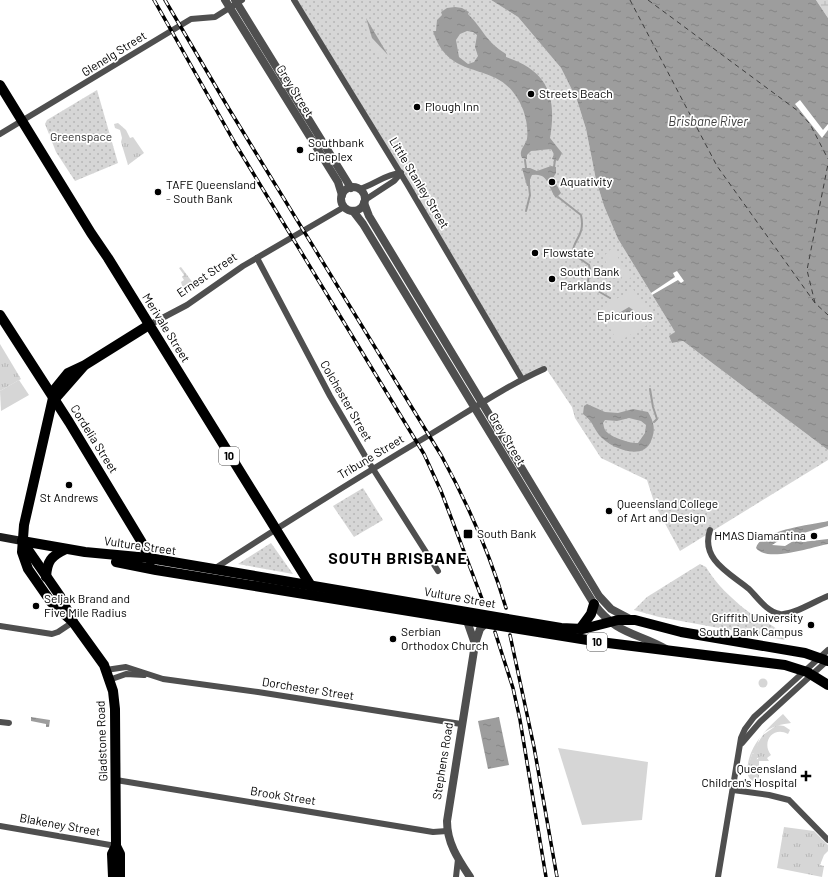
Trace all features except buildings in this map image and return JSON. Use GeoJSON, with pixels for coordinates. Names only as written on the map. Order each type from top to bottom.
{"type":"FeatureCollection","features":[{"type":"Feature","properties":{"kind":"main road","name":"Merivale Street"},"geometry":{"type":"LineString","coordinates":[[0,85],[274,529],[311,586]]}},
{"type":"Feature","properties":{"kind":"main road","name":"Cordelia Street"},"geometry":{"type":"LineString","coordinates":[[0,315],[54,400],[139,539],[149,558],[154,565],[168,571]]}},
{"type":"Feature","properties":{"kind":"main road","name":"Ernest Street"},"geometry":{"type":"LineString","coordinates":[[22,541],[24,525],[47,422],[54,400],[85,365],[149,325]]}},
{"type":"Feature","properties":{"kind":"main road","name":"Vulture Street"},"geometry":{"type":"LineString","coordinates":[[0,537],[66,550],[124,557],[149,558],[311,586],[481,622],[525,626],[600,642],[733,660],[785,665],[808,673]]}},
{"type":"Feature","properties":{"kind":"main road"},"geometry":{"type":"LineString","coordinates":[[124,557],[133,550],[139,539]]}},
{"type":"Feature","properties":{"kind":"main road","name":"Gladstone Road"},"geometry":{"type":"LineString","coordinates":[[22,541],[63,600],[73,622],[100,659],[109,680],[114,704],[116,780],[116,846],[112,854],[113,877]]}},
{"type":"Feature","properties":{"kind":"main road","name":"Gladstone Road"},"geometry":{"type":"LineString","coordinates":[[22,541],[23,557],[28,569],[54,605],[73,622]]}},
{"type":"Feature","properties":{"kind":"main road"},"geometry":{"type":"LineString","coordinates":[[46,576],[50,559],[66,550]]}},
{"type":"Feature","properties":{"kind":"main road","name":"Vulture Street"},"geometry":{"type":"LineString","coordinates":[[85,552],[110,560],[168,571],[467,621],[580,629],[609,622],[632,620],[681,632],[805,653],[826,661]]}},
{"type":"Feature","properties":{"kind":"main road"},"geometry":{"type":"LineString","coordinates":[[580,629],[591,614],[594,604]]}},
{"type":"Feature","properties":{"kind":"main road","name":"10"},"geometry":{"type":"LineString","coordinates":[[808,673],[828,686]]}},
{"type":"Feature","properties":{"kind":"main road","name":"Gladstone Road"},"geometry":{"type":"LineString","coordinates":[[116,846],[120,854],[120,877]]}},
{"type":"Feature","properties":{"kind":"street","name":"Grey Street"},"geometry":{"type":"LineString","coordinates":[[225,0],[338,182],[342,195]]}},
{"type":"Feature","properties":{"kind":"street","name":"Little Stanley Street"},"geometry":{"type":"LineString","coordinates":[[294,0],[400,173],[522,379]]}},
{"type":"Feature","properties":{"kind":"street","name":"Grey Street"},"geometry":{"type":"LineString","coordinates":[[238,1],[355,189]]}},
{"type":"Feature","properties":{"kind":"street","name":"Glenelg Street"},"geometry":{"type":"LineString","coordinates":[[0,134],[191,19],[215,17],[238,1]]}},
{"type":"Feature","properties":{"kind":"street"},"geometry":{"type":"LineString","coordinates":[[400,173],[394,181],[365,202],[360,209],[353,211],[344,207],[342,195],[355,189],[369,186],[390,174],[400,173]]}},
{"type":"Feature","properties":{"kind":"street"},"geometry":{"type":"LineString","coordinates":[[355,189],[364,194],[365,202]]}},
{"type":"Feature","properties":{"kind":"street","name":"Grey Street"},"geometry":{"type":"LineString","coordinates":[[365,202],[369,216],[599,596],[611,609],[632,620]]}},
{"type":"Feature","properties":{"kind":"street","name":"Ernest Street"},"geometry":{"type":"LineString","coordinates":[[149,325],[187,306],[257,258],[344,207]]}},
{"type":"Feature","properties":{"kind":"street","name":"Grey Street"},"geometry":{"type":"LineString","coordinates":[[353,211],[363,224],[594,604],[609,622],[623,630],[650,640],[667,650]]}},
{"type":"Feature","properties":{"kind":"street","name":"Colchester Street"},"geometry":{"type":"LineString","coordinates":[[257,258],[330,396],[373,468],[438,571]]}},
{"type":"Feature","properties":{"kind":"street","name":"Tribune Street"},"geometry":{"type":"LineString","coordinates":[[212,570],[274,529],[482,402],[522,379],[544,369]]}},
{"type":"Feature","properties":{"kind":"street"},"geometry":{"type":"LineString","coordinates":[[710,530],[708,540],[710,552],[721,568],[776,613],[787,614],[828,596]]}},
{"type":"Feature","properties":{"kind":"street","name":"Stephens Road"},"geometry":{"type":"LineString","coordinates":[[467,621],[474,644]]}},
{"type":"Feature","properties":{"kind":"street"},"geometry":{"type":"LineString","coordinates":[[0,626],[52,634],[58,632],[73,622]]}},
{"type":"Feature","properties":{"kind":"street","name":"Stephens Road"},"geometry":{"type":"LineString","coordinates":[[470,877],[451,845],[447,831],[447,816],[474,644],[481,622]]}},
{"type":"Feature","properties":{"kind":"street"},"geometry":{"type":"LineString","coordinates":[[718,877],[743,733],[752,719],[808,673],[826,661],[828,650]]}},
{"type":"Feature","properties":{"kind":"street"},"geometry":{"type":"LineString","coordinates":[[740,746],[753,729],[808,673],[826,661]]}},
{"type":"Feature","properties":{"kind":"street","name":"Dorchester Street"},"geometry":{"type":"LineString","coordinates":[[106,670],[124,666],[152,676],[170,680],[258,692],[461,724]]}},
{"type":"Feature","properties":{"kind":"street","name":"Dorchester Street"},"geometry":{"type":"LineString","coordinates":[[109,680],[126,674],[152,676]]}},
{"type":"Feature","properties":{"kind":"street"},"geometry":{"type":"LineString","coordinates":[[0,722],[9,724]]}},
{"type":"Feature","properties":{"kind":"street","name":"Brook Street"},"geometry":{"type":"LineString","coordinates":[[116,780],[433,832],[447,831]]}},
{"type":"Feature","properties":{"kind":"street"},"geometry":{"type":"LineString","coordinates":[[733,790],[780,797],[789,800],[828,840]]}},
{"type":"Feature","properties":{"kind":"street","name":"Blakeney Street"},"geometry":{"type":"LineString","coordinates":[[0,826],[116,846]]}},
{"type":"Feature","properties":{"kind":"street"},"geometry":{"type":"LineString","coordinates":[[456,877],[458,859]]}},
{"type":"Feature","properties":{"kind":"green space","name":"South Bank Parklands"},"geometry":{"type":"Polygon","coordinates":[[[294,0],[491,0],[518,17],[561,68],[577,100],[586,129],[596,180],[604,206],[618,239],[675,332],[672,343],[683,341],[828,450],[828,460],[680,551],[655,505],[647,480],[601,458],[575,418],[572,407],[545,367],[522,379],[294,0]]]}},
{"type":"Feature","properties":{"kind":"green space"},"geometry":{"type":"Polygon","coordinates":[[[816,0],[828,0],[828,18],[816,0]]]}},
{"type":"Feature","properties":{"kind":"green space"},"geometry":{"type":"Polygon","coordinates":[[[367,22],[372,38],[388,55],[384,57],[376,52],[368,37],[366,27],[367,22]]]}},
{"type":"Feature","properties":{"kind":"green space","name":"Greenspace"},"geometry":{"type":"Polygon","coordinates":[[[97,90],[118,163],[75,181],[56,152],[45,124],[47,120],[97,90]]]}},
{"type":"Feature","properties":{"kind":"green space"},"geometry":{"type":"Polygon","coordinates":[[[118,123],[126,130],[130,138],[133,137],[144,153],[128,165],[121,142],[122,138],[120,130],[115,128],[114,124],[118,123]]]}},
{"type":"Feature","properties":{"kind":"green space"},"geometry":{"type":"Polygon","coordinates":[[[612,248],[631,278],[625,281],[620,281],[624,274],[620,270],[608,269],[604,256],[612,248]]]}},
{"type":"Feature","properties":{"kind":"green space"},"geometry":{"type":"Polygon","coordinates":[[[181,267],[193,283],[183,289],[181,282],[184,280],[182,277],[184,275],[179,268],[181,267]]]}},
{"type":"Feature","properties":{"kind":"green space","name":"Epicurious"},"geometry":{"type":"Polygon","coordinates":[[[633,289],[649,312],[647,325],[618,342],[602,315],[603,307],[633,289]]]}},
{"type":"Feature","properties":{"kind":"green space"},"geometry":{"type":"Polygon","coordinates":[[[0,344],[21,379],[0,391],[0,344]]]}},
{"type":"Feature","properties":{"kind":"green space"},"geometry":{"type":"Polygon","coordinates":[[[19,380],[29,395],[1,411],[0,391],[19,380]]]}},
{"type":"Feature","properties":{"kind":"green space"},"geometry":{"type":"Polygon","coordinates":[[[363,488],[383,520],[354,537],[333,506],[363,488]]]}},
{"type":"Feature","properties":{"kind":"green space"},"geometry":{"type":"Polygon","coordinates":[[[271,543],[293,574],[238,564],[271,543]]]}},
{"type":"Feature","properties":{"kind":"green space"},"geometry":{"type":"Polygon","coordinates":[[[700,564],[706,567],[719,585],[735,601],[746,610],[774,627],[783,635],[785,640],[659,617],[634,610],[647,597],[700,564]]]}},
{"type":"Feature","properties":{"kind":"green space"},"geometry":{"type":"Polygon","coordinates":[[[763,678],[768,683],[763,688],[758,683],[763,678]]]}},
{"type":"Feature","properties":{"kind":"green space"},"geometry":{"type":"Polygon","coordinates":[[[783,714],[791,723],[773,727],[764,733],[783,714]]]}},
{"type":"Feature","properties":{"kind":"green space"},"geometry":{"type":"Polygon","coordinates":[[[777,725],[784,726],[790,730],[788,734],[778,732],[773,734],[767,745],[771,755],[767,758],[757,758],[756,773],[759,775],[759,783],[750,779],[748,776],[748,768],[752,754],[763,735],[777,725]]]}},
{"type":"Feature","properties":{"kind":"green space"},"geometry":{"type":"Polygon","coordinates":[[[759,739],[758,751],[752,754],[747,772],[748,763],[751,754],[759,739]]]}},
{"type":"Feature","properties":{"kind":"green space"},"geometry":{"type":"Polygon","coordinates":[[[558,748],[648,762],[642,820],[582,825],[558,748]]]}},
{"type":"Feature","properties":{"kind":"green space"},"geometry":{"type":"Polygon","coordinates":[[[761,756],[767,758],[769,761],[759,761],[759,775],[754,769],[753,763],[761,756]]]}},
{"type":"Feature","properties":{"kind":"green space"},"geometry":{"type":"Polygon","coordinates":[[[784,827],[814,831],[828,845],[828,851],[824,855],[820,865],[824,866],[822,877],[777,868],[784,827]]]}},
{"type":"Feature","properties":{"kind":"water","name":"Brisbane River"},"geometry":{"type":"Polygon","coordinates":[[[491,0],[816,0],[828,18],[828,450],[683,341],[672,343],[669,336],[675,332],[618,239],[604,206],[596,180],[586,129],[577,100],[561,68],[518,17],[491,0]]]}},
{"type":"Feature","properties":{"kind":"water"},"geometry":{"type":"Polygon","coordinates":[[[447,8],[462,8],[469,12],[468,14],[493,45],[506,54],[506,57],[532,70],[540,78],[546,87],[552,110],[550,138],[562,153],[558,161],[552,159],[554,154],[551,149],[531,151],[527,155],[527,159],[522,158],[522,148],[527,139],[527,127],[520,102],[517,97],[504,83],[493,77],[459,64],[449,57],[440,46],[433,31],[436,31],[437,20],[442,15],[441,12],[447,8]],[[467,31],[460,34],[456,40],[459,57],[468,64],[474,62],[478,56],[475,47],[477,35],[473,32],[467,31]]]}},
{"type":"Feature","properties":{"kind":"water"},"geometry":{"type":"Polygon","coordinates":[[[366,18],[388,55],[372,38],[366,18]]]}},
{"type":"Feature","properties":{"kind":"water","name":"Aquativity"},"geometry":{"type":"Polygon","coordinates":[[[551,166],[556,167],[556,173],[553,178],[561,193],[556,198],[545,178],[542,176],[532,175],[530,179],[530,186],[527,186],[522,168],[530,168],[537,171],[551,166]]]}},
{"type":"Feature","properties":{"kind":"water"},"geometry":{"type":"Polygon","coordinates":[[[629,307],[633,310],[633,314],[623,320],[620,319],[619,313],[629,307]]]}},
{"type":"Feature","properties":{"kind":"water"},"geometry":{"type":"Polygon","coordinates":[[[587,404],[605,412],[618,413],[633,409],[648,412],[654,426],[651,441],[647,447],[641,451],[626,451],[618,448],[604,440],[599,435],[591,422],[583,414],[584,406],[587,404]],[[629,418],[617,421],[605,420],[603,423],[605,430],[609,434],[626,441],[638,443],[645,433],[646,425],[641,421],[629,418]]]}},
{"type":"Feature","properties":{"kind":"water"},"geometry":{"type":"Polygon","coordinates":[[[828,521],[828,526],[800,534],[802,542],[828,539],[828,544],[801,551],[779,554],[762,552],[756,548],[760,542],[776,533],[787,529],[828,521]],[[783,538],[772,545],[785,546],[795,540],[783,538]]]}},
{"type":"Feature","properties":{"kind":"water"},"geometry":{"type":"Polygon","coordinates":[[[31,717],[50,720],[49,727],[46,727],[46,724],[31,721],[31,717]]]}},
{"type":"Feature","properties":{"kind":"water"},"geometry":{"type":"Polygon","coordinates":[[[499,717],[509,765],[488,769],[478,721],[499,717]]]}},
{"type":"Feature","properties":{"kind":"pier"},"geometry":{"type":"Polygon","coordinates":[[[800,100],[823,130],[828,124],[828,130],[822,138],[795,104],[800,100]]]}},
{"type":"Feature","properties":{"kind":"pier"},"geometry":{"type":"Polygon","coordinates":[[[677,271],[684,281],[681,283],[678,280],[652,295],[651,293],[675,277],[673,273],[677,271]]]}},
{"type":"Feature","properties":{"kind":"waterway"},"geometry":{"type":"LineString","coordinates":[[525,160],[526,168]]}},
{"type":"Feature","properties":{"kind":"waterway"},"geometry":{"type":"LineString","coordinates":[[554,167],[555,160]]}},
{"type":"Feature","properties":{"kind":"waterway"},"geometry":{"type":"LineString","coordinates":[[526,211],[530,195],[529,186]]}},
{"type":"Feature","properties":{"kind":"waterway"},"geometry":{"type":"LineString","coordinates":[[558,197],[581,215],[582,229],[574,246],[573,254],[589,265],[590,269],[588,281],[591,287],[610,298]]}},
{"type":"Feature","properties":{"kind":"waterway"},"geometry":{"type":"LineString","coordinates":[[650,389],[657,419],[654,422]]}},
{"type":"Feature","properties":{"kind":"ferry route"},"geometry":{"type":"LineString","coordinates":[[630,0],[717,166],[815,303],[828,315]]}},
{"type":"Feature","properties":{"kind":"ferry route"},"geometry":{"type":"LineString","coordinates":[[648,0],[798,111],[810,124],[828,159]]}},
{"type":"Feature","properties":{"kind":"ferry route"},"geometry":{"type":"LineString","coordinates":[[815,303],[807,270],[828,164]]}},
{"type":"Feature","properties":{"kind":"railway"},"geometry":{"type":"LineString","coordinates":[[154,0],[236,145],[424,454],[441,491],[484,604]]}},
{"type":"Feature","properties":{"kind":"railway"},"geometry":{"type":"LineString","coordinates":[[165,0],[229,109],[441,455],[478,530],[493,568],[506,608]]}},
{"type":"Feature","properties":{"kind":"railway"},"geometry":{"type":"LineString","coordinates":[[495,632],[513,688],[520,720],[546,877]]}},
{"type":"Feature","properties":{"kind":"railway"},"geometry":{"type":"LineString","coordinates":[[510,635],[534,747],[557,877]]}},
{"type":"Feature","properties":{"kind":"place","name":"Streets Beach"},"geometry":{"type":"Point","coordinates":[531,94]}},
{"type":"Feature","properties":{"kind":"place","name":"Plough Inn"},"geometry":{"type":"Point","coordinates":[417,107]}},
{"type":"Feature","properties":{"kind":"place","name":"Southbank Cineplex"},"geometry":{"type":"Point","coordinates":[300,150]}},
{"type":"Feature","properties":{"kind":"place","name":"Aquativity"},"geometry":{"type":"Point","coordinates":[552,182]}},
{"type":"Feature","properties":{"kind":"place","name":"TAFE Queensland - South Bank"},"geometry":{"type":"Point","coordinates":[158,192]}},
{"type":"Feature","properties":{"kind":"place","name":"Flowstate"},"geometry":{"type":"Point","coordinates":[535,253]}},
{"type":"Feature","properties":{"kind":"place","name":"South Bank Parklands"},"geometry":{"type":"Point","coordinates":[552,279]}},
{"type":"Feature","properties":{"kind":"place","name":"St Andrews"},"geometry":{"type":"Point","coordinates":[69,485]}},
{"type":"Feature","properties":{"kind":"place","name":"Queensland College of Art and Design"},"geometry":{"type":"Point","coordinates":[609,511]}},
{"type":"Feature","properties":{"kind":"place","name":"South Bank"},"geometry":{"type":"Point","coordinates":[468,534]}},
{"type":"Feature","properties":{"kind":"place","name":"HMAS Diamantina"},"geometry":{"type":"Point","coordinates":[814,536]}},
{"type":"Feature","properties":{"kind":"place","name":"Seljak Brand and Five Mile Radius"},"geometry":{"type":"Point","coordinates":[36,606]}},
{"type":"Feature","properties":{"kind":"place","name":"Griffith University South Bank Campus"},"geometry":{"type":"Point","coordinates":[811,625]}},
{"type":"Feature","properties":{"kind":"place","name":"Serbian Orthodox Church"},"geometry":{"type":"Point","coordinates":[393,639]}},
{"type":"Feature","properties":{"kind":"place","name":"Queensland Children's Hospital"},"geometry":{"type":"Point","coordinates":[806,776]}},
{"type":"Feature","properties":{"kind":"district","name":"SOUTH BRISBANE"},"geometry":{"type":"Point","coordinates":[398,558]}}]}
